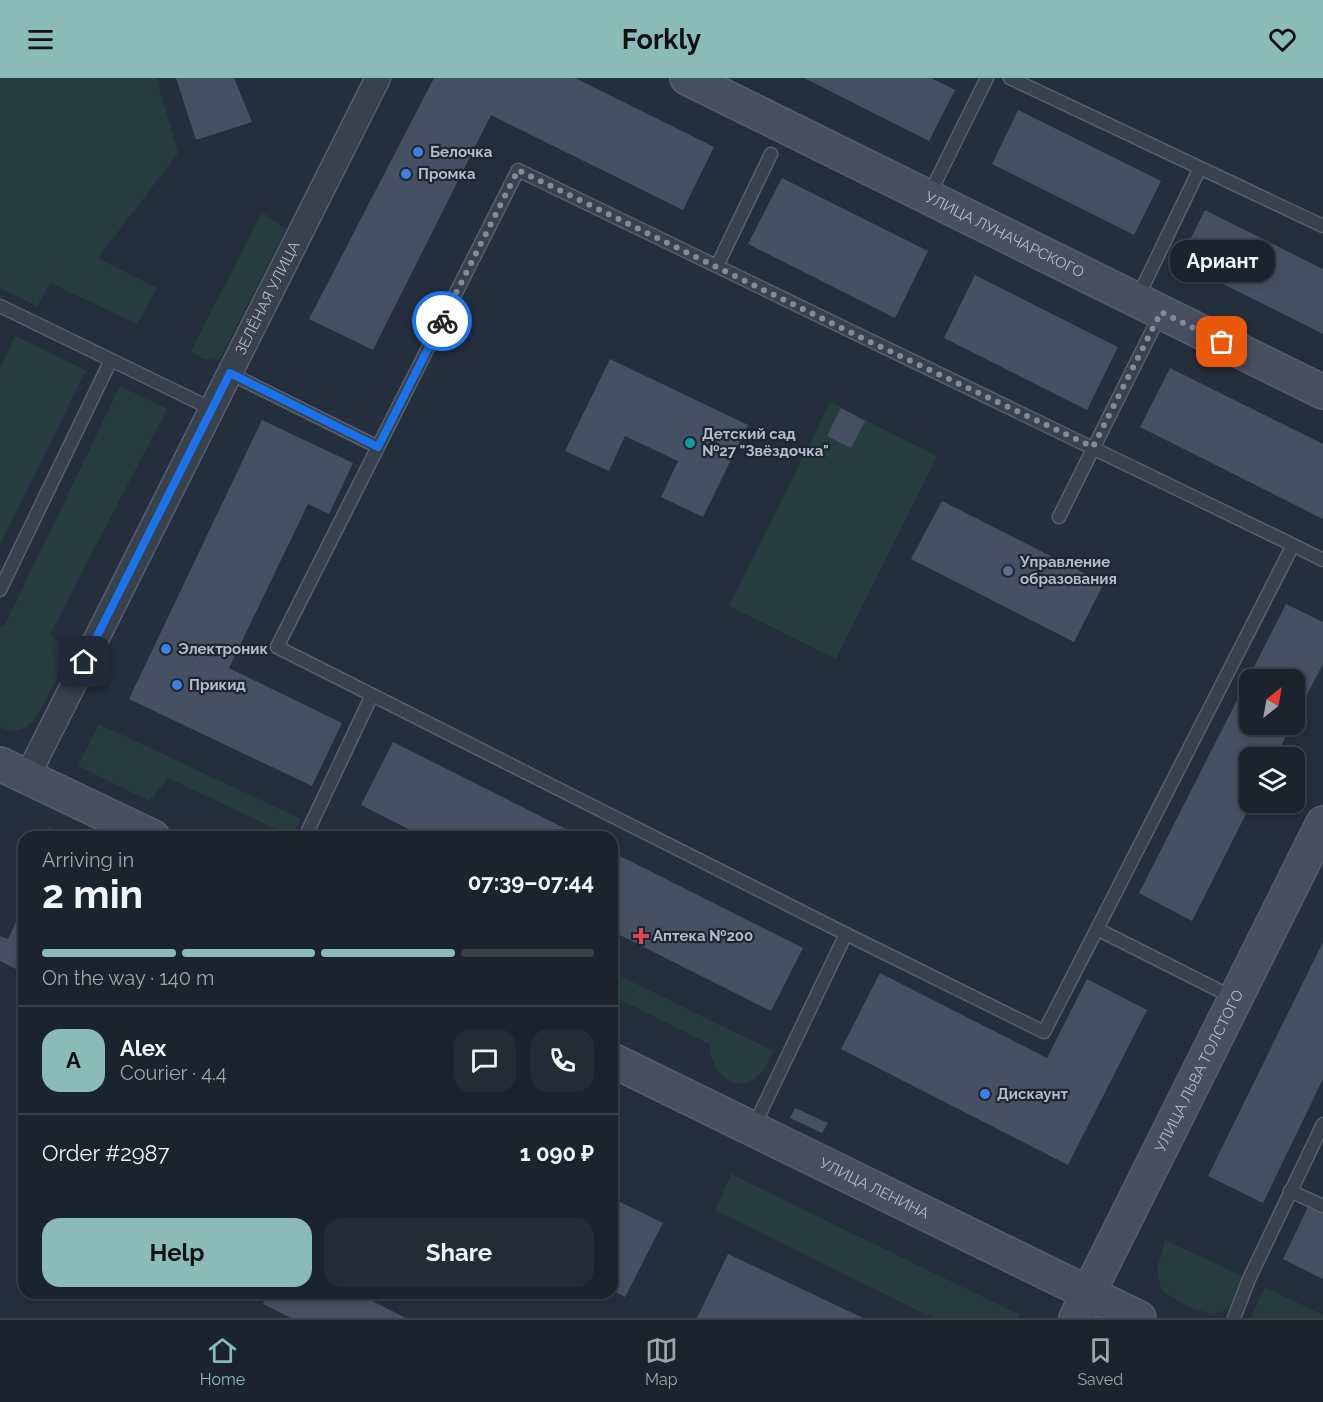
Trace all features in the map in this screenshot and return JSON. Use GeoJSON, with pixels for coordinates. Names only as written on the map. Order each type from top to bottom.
{"type":"FeatureCollection","features":[{"type":"Feature","properties":{"kind":"street","name":"ЗЕЛЁНАЯ УЛИЦА"},"geometry":{"type":"LineString","coordinates":[[13,771],[212,409],[378,78]]}},
{"type":"Feature","properties":{"kind":"street","name":"УЛИЦА ЛУНАЧАРСКОГО"},"geometry":{"type":"LineString","coordinates":[[687,78],[1323,392]]}},
{"type":"Feature","properties":{"kind":"street"},"geometry":{"type":"LineString","coordinates":[[13,771],[140,831]]}},
{"type":"Feature","properties":{"kind":"street","name":"УЛИЦА ЛЬВА ТОЛСТОГО"},"geometry":{"type":"LineString","coordinates":[[1082,1306],[1236,999],[1318,843]]}},
{"type":"Feature","properties":{"kind":"street","name":"УЛИЦА ЛЕНИНА"},"geometry":{"type":"LineString","coordinates":[[618,1063],[753,1129],[1082,1306],[1138,1318]]}},
{"type":"Feature","properties":{"kind":"lane"},"geometry":{"type":"LineString","coordinates":[[928,197],[987,78]]}},
{"type":"Feature","properties":{"kind":"lane"},"geometry":{"type":"LineString","coordinates":[[1010,78],[1323,226]]}},
{"type":"Feature","properties":{"kind":"lane"},"geometry":{"type":"LineString","coordinates":[[717,266],[771,154]]}},
{"type":"Feature","properties":{"kind":"lane"},"geometry":{"type":"LineString","coordinates":[[1059,517],[1093,447],[1200,168]]}},
{"type":"Feature","properties":{"kind":"lane"},"geometry":{"type":"LineString","coordinates":[[1293,545],[1154,822],[1044,1032],[277,647],[518,170],[1093,447],[1293,545],[1323,560]]}},
{"type":"Feature","properties":{"kind":"lane"},"geometry":{"type":"LineString","coordinates":[[0,306],[212,409]]}},
{"type":"Feature","properties":{"kind":"lane"},"geometry":{"type":"LineString","coordinates":[[0,590],[111,360]]}},
{"type":"Feature","properties":{"kind":"lane"},"geometry":{"type":"LineString","coordinates":[[230,373],[378,447]]}},
{"type":"Feature","properties":{"kind":"lane"},"geometry":{"type":"LineString","coordinates":[[308,831],[372,695]]}},
{"type":"Feature","properties":{"kind":"lane"},"geometry":{"type":"LineString","coordinates":[[1097,929],[1236,999]]}},
{"type":"Feature","properties":{"kind":"lane"},"geometry":{"type":"LineString","coordinates":[[753,1129],[846,934]]}},
{"type":"Feature","properties":{"kind":"lane"},"geometry":{"type":"LineString","coordinates":[[1234,1318],[1249,1280],[1323,1124]]}},
{"type":"Feature","properties":{"kind":"lane"},"geometry":{"type":"LineString","coordinates":[[1290,1191],[1323,1206]]}},
{"type":"Feature","properties":{"kind":"green space"},"geometry":{"type":"Polygon","coordinates":[[[0,78],[156,78],[178,153],[98,258],[157,288],[137,324],[50,283],[37,306],[0,288],[0,78]]]}},
{"type":"Feature","properties":{"kind":"green space"},"geometry":{"type":"Polygon","coordinates":[[[262,212],[286,229],[219,360],[204,359],[191,351],[262,212]]]}},
{"type":"Feature","properties":{"kind":"green space"},"geometry":{"type":"Polygon","coordinates":[[[15,336],[86,370],[0,545],[0,367],[15,336]]]}},
{"type":"Feature","properties":{"kind":"green space"},"geometry":{"type":"Polygon","coordinates":[[[120,386],[167,409],[50,634],[70,655],[32,722],[18,730],[0,727],[0,626],[4,627],[120,386]]]}},
{"type":"Feature","properties":{"kind":"green space"},"geometry":{"type":"Polygon","coordinates":[[[830,402],[937,456],[836,659],[729,606],[830,402]]]}},
{"type":"Feature","properties":{"kind":"green space"},"geometry":{"type":"Polygon","coordinates":[[[99,724],[301,819],[296,831],[280,831],[168,778],[149,801],[78,766],[99,724]]]}},
{"type":"Feature","properties":{"kind":"green space"},"geometry":{"type":"Polygon","coordinates":[[[48,826],[58,831],[45,831],[48,826]]]}},
{"type":"Feature","properties":{"kind":"green space"},"geometry":{"type":"Polygon","coordinates":[[[618,975],[773,1051],[765,1068],[756,1078],[746,1083],[737,1083],[721,1074],[715,1066],[709,1044],[618,999],[618,975]]]}},
{"type":"Feature","properties":{"kind":"green space"},"geometry":{"type":"Polygon","coordinates":[[[731,1174],[1020,1315],[1018,1318],[933,1318],[715,1210],[731,1174]]]}},
{"type":"Feature","properties":{"kind":"green space"},"geometry":{"type":"Polygon","coordinates":[[[1165,1240],[1249,1279],[1229,1307],[1212,1314],[1191,1308],[1164,1292],[1157,1269],[1165,1240]]]}},
{"type":"Feature","properties":{"kind":"green space"},"geometry":{"type":"Polygon","coordinates":[[[1265,1287],[1323,1315],[1323,1318],[1251,1318],[1265,1287]]]}},
{"type":"Feature","properties":{"kind":"building"},"geometry":{"type":"Polygon","coordinates":[[[176,78],[234,78],[252,122],[196,140],[176,78]]]}},
{"type":"Feature","properties":{"kind":"building"},"geometry":{"type":"Polygon","coordinates":[[[434,78],[575,78],[714,147],[683,210],[491,115],[373,350],[309,319],[434,78]]]}},
{"type":"Feature","properties":{"kind":"building"},"geometry":{"type":"Polygon","coordinates":[[[804,78],[931,78],[955,90],[929,141],[804,78]]]}},
{"type":"Feature","properties":{"kind":"building"},"geometry":{"type":"Polygon","coordinates":[[[1018,110],[1161,181],[1134,235],[992,164],[1018,110]]]}},
{"type":"Feature","properties":{"kind":"building"},"geometry":{"type":"Polygon","coordinates":[[[782,178],[928,251],[895,318],[748,244],[782,178]]]}},
{"type":"Feature","properties":{"kind":"building"},"geometry":{"type":"Polygon","coordinates":[[[1205,210],[1323,269],[1323,334],[1179,262],[1205,210]]]}},
{"type":"Feature","properties":{"kind":"building"},"geometry":{"type":"Polygon","coordinates":[[[975,275],[1118,347],[1087,410],[944,338],[975,275]]]}},
{"type":"Feature","properties":{"kind":"building","name":"Детский сад №27 \"Звёздочка\""},"geometry":{"type":"Polygon","coordinates":[[[610,359],[748,425],[703,517],[661,497],[678,461],[625,436],[609,471],[565,451],[610,359]]]}},
{"type":"Feature","properties":{"kind":"building"},"geometry":{"type":"Polygon","coordinates":[[[1170,368],[1323,444],[1323,519],[1140,427],[1170,368]]]}},
{"type":"Feature","properties":{"kind":"building"},"geometry":{"type":"Polygon","coordinates":[[[841,408],[865,421],[851,448],[827,436],[841,408]]]}},
{"type":"Feature","properties":{"kind":"building"},"geometry":{"type":"Polygon","coordinates":[[[262,420],[353,463],[329,514],[308,504],[229,668],[342,723],[312,786],[129,699],[262,420]]]}},
{"type":"Feature","properties":{"kind":"building","name":"Управление образования"},"geometry":{"type":"Polygon","coordinates":[[[942,501],[1104,583],[1074,642],[911,559],[942,501]]]}},
{"type":"Feature","properties":{"kind":"building"},"geometry":{"type":"Polygon","coordinates":[[[1286,604],[1323,622],[1323,664],[1305,699],[1305,669],[1253,669],[1286,604]]]}},
{"type":"Feature","properties":{"kind":"building"},"geometry":{"type":"Polygon","coordinates":[[[1239,696],[1239,735],[1286,735],[1280,747],[1239,747],[1239,813],[1246,813],[1192,921],[1139,893],[1239,696]]]}},
{"type":"Feature","properties":{"kind":"building"},"geometry":{"type":"Polygon","coordinates":[[[393,742],[570,831],[412,831],[361,805],[393,742]]]}},
{"type":"Feature","properties":{"kind":"building"},"geometry":{"type":"Polygon","coordinates":[[[618,855],[803,948],[771,1011],[618,934],[618,855]]]}},
{"type":"Feature","properties":{"kind":"building"},"geometry":{"type":"Polygon","coordinates":[[[18,917],[18,970],[0,961],[0,936],[8,939],[18,917]]]}},
{"type":"Feature","properties":{"kind":"building"},"geometry":{"type":"Polygon","coordinates":[[[1323,942],[1323,1079],[1263,1203],[1208,1176],[1323,942]]]}},
{"type":"Feature","properties":{"kind":"building"},"geometry":{"type":"Polygon","coordinates":[[[880,973],[1047,1058],[1087,979],[1147,1010],[1068,1165],[841,1049],[880,973]]]}},
{"type":"Feature","properties":{"kind":"building"},"geometry":{"type":"Polygon","coordinates":[[[795,1108],[828,1123],[822,1133],[790,1118],[795,1108]]]}},
{"type":"Feature","properties":{"kind":"building"},"geometry":{"type":"Polygon","coordinates":[[[618,1201],[663,1223],[625,1297],[618,1293],[618,1201]]]}},
{"type":"Feature","properties":{"kind":"building"},"geometry":{"type":"Polygon","coordinates":[[[1309,1205],[1323,1211],[1323,1279],[1283,1259],[1309,1205]]]}},
{"type":"Feature","properties":{"kind":"building"},"geometry":{"type":"Polygon","coordinates":[[[728,1254],[863,1318],[697,1318],[728,1254]]]}},
{"type":"Feature","properties":{"kind":"building"},"geometry":{"type":"Polygon","coordinates":[[[265,1299],[368,1299],[406,1318],[291,1318],[263,1304],[265,1299]]]}},
{"type":"Feature","properties":{"kind":"way so far"},"geometry":{"type":"LineString","coordinates":[[442,321],[518,170],[862,338],[1093,447],[1161,312],[1222,342]]}},
{"type":"Feature","properties":{"kind":"place","name":"Белочка"},"geometry":{"type":"Point","coordinates":[418,152]}},
{"type":"Feature","properties":{"kind":"place","name":"Промка"},"geometry":{"type":"Point","coordinates":[406,174]}},
{"type":"Feature","properties":{"kind":"place","name":"Ариант"},"geometry":{"type":"Point","coordinates":[1222,342]}},
{"type":"Feature","properties":{"kind":"place","name":"Детский сад №27 \"Звёздочка\""},"geometry":{"type":"Point","coordinates":[690,443]}},
{"type":"Feature","properties":{"kind":"place","name":"Управление образования"},"geometry":{"type":"Point","coordinates":[1008,571]}},
{"type":"Feature","properties":{"kind":"place","name":"Электроник"},"geometry":{"type":"Point","coordinates":[166,649]}},
{"type":"Feature","properties":{"kind":"place","name":"Прикид"},"geometry":{"type":"Point","coordinates":[177,685]}},
{"type":"Feature","properties":{"kind":"place","name":"Аптека №200"},"geometry":{"type":"Point","coordinates":[641,936]}},
{"type":"Feature","properties":{"kind":"place","name":"Дискаунт"},"geometry":{"type":"Point","coordinates":[985,1094]}},
{"type":"Feature","properties":{"kind":"route"},"geometry":{"type":"LineString","coordinates":[[84,662],[230,373],[378,447],[442,321]]}}]}
